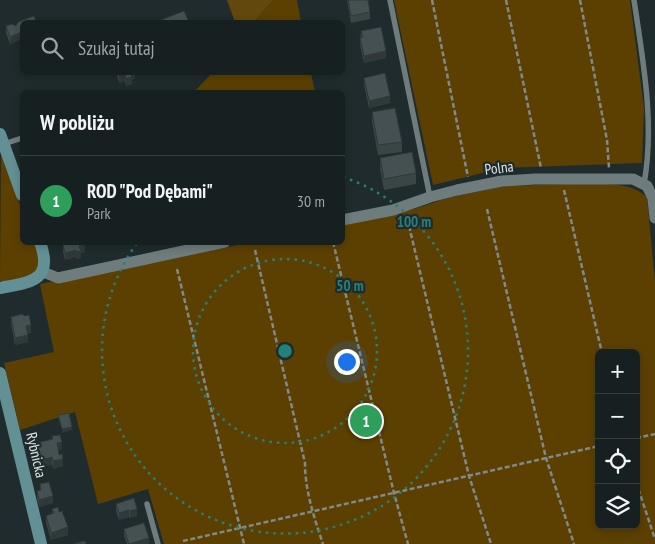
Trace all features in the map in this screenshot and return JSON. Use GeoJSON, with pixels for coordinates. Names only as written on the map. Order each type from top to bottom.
{"type":"FeatureCollection","features":[{"type":"Feature","properties":{"kind":"street"},"geometry":{"type":"LineString","coordinates":[[2,139],[20,189]]}},
{"type":"Feature","properties":{"kind":"street","name":"Polna"},"geometry":{"type":"LineString","coordinates":[[345,219],[392,210],[430,197],[502,181],[633,179],[644,184]]}},
{"type":"Feature","properties":{"kind":"street"},"geometry":{"type":"LineString","coordinates":[[644,184],[654,201],[655,218]]}},
{"type":"Feature","properties":{"kind":"street"},"geometry":{"type":"LineString","coordinates":[[0,288],[34,281],[42,272],[45,260],[41,245]]}},
{"type":"Feature","properties":{"kind":"street"},"geometry":{"type":"LineString","coordinates":[[42,272],[58,278],[212,245]]}},
{"type":"Feature","properties":{"kind":"street","name":"Rybnicka"},"geometry":{"type":"LineString","coordinates":[[0,373],[41,544]]}},
{"type":"Feature","properties":{"kind":"lane"},"geometry":{"type":"LineString","coordinates":[[390,0],[430,197]]}},
{"type":"Feature","properties":{"kind":"lane"},"geometry":{"type":"LineString","coordinates":[[634,0],[647,92],[649,140],[644,184]]}},
{"type":"Feature","properties":{"kind":"lane"},"geometry":{"type":"LineString","coordinates":[[2,139],[20,138]]}},
{"type":"Feature","properties":{"kind":"lane"},"geometry":{"type":"LineString","coordinates":[[147,504],[158,544]]}},
{"type":"Feature","properties":{"kind":"path"},"geometry":{"type":"LineString","coordinates":[[432,0],[470,187]]}},
{"type":"Feature","properties":{"kind":"path"},"geometry":{"type":"LineString","coordinates":[[506,0],[543,179]]}},
{"type":"Feature","properties":{"kind":"path"},"geometry":{"type":"LineString","coordinates":[[580,0],[605,132],[610,179]]}},
{"type":"Feature","properties":{"kind":"path"},"geometry":{"type":"LineString","coordinates":[[561,179],[601,349]]}},
{"type":"Feature","properties":{"kind":"path"},"geometry":{"type":"LineString","coordinates":[[487,209],[546,458],[574,544]]}},
{"type":"Feature","properties":{"kind":"path"},"geometry":{"type":"LineString","coordinates":[[408,226],[469,476],[491,544]]}},
{"type":"Feature","properties":{"kind":"path"},"geometry":{"type":"LineString","coordinates":[[334,245],[408,544]]}},
{"type":"Feature","properties":{"kind":"path"},"geometry":{"type":"LineString","coordinates":[[255,250],[305,463],[305,479],[312,512],[323,544]]}},
{"type":"Feature","properties":{"kind":"path"},"geometry":{"type":"LineString","coordinates":[[177,269],[244,544]]}},
{"type":"Feature","properties":{"kind":"path"},"geometry":{"type":"LineString","coordinates":[[640,437],[655,434]]}},
{"type":"Feature","properties":{"kind":"path"},"geometry":{"type":"LineString","coordinates":[[183,541],[595,447]]}},
{"type":"Feature","properties":{"kind":"path"},"geometry":{"type":"LineString","coordinates":[[637,484],[655,539]]}},
{"type":"Feature","properties":{"kind":"shaded area"},"geometry":{"type":"Polygon","coordinates":[[[227,0],[273,0],[256,20],[234,20],[227,0]]]}},
{"type":"Feature","properties":{"kind":"shaded area"},"geometry":{"type":"Polygon","coordinates":[[[273,0],[297,0],[301,20],[256,20],[273,0]]]}},
{"type":"Feature","properties":{"kind":"shaded area"},"geometry":{"type":"Polygon","coordinates":[[[394,0],[630,0],[644,108],[642,163],[503,168],[433,185],[394,0]]]}},
{"type":"Feature","properties":{"kind":"shaded area"},"geometry":{"type":"Polygon","coordinates":[[[210,75],[311,75],[315,90],[196,90],[210,75]]]}},
{"type":"Feature","properties":{"kind":"shaded area"},"geometry":{"type":"Polygon","coordinates":[[[1,154],[20,205],[20,245],[35,245],[40,266],[29,277],[19,280],[0,281],[1,154]]]}},
{"type":"Feature","properties":{"kind":"shaded area"},"geometry":{"type":"Polygon","coordinates":[[[610,184],[631,188],[647,198],[655,281],[655,544],[164,544],[148,489],[98,504],[75,412],[20,430],[4,363],[54,352],[40,284],[238,245],[345,245],[345,224],[414,209],[451,197],[505,186],[610,184]]]}},
{"type":"Feature","properties":{"kind":"building"},"geometry":{"type":"Polygon","coordinates":[[[348,0],[368,0],[370,12],[351,16],[348,0]]]}},
{"type":"Feature","properties":{"kind":"building"},"geometry":{"type":"Polygon","coordinates":[[[184,11],[188,20],[161,20],[184,11]]]}},
{"type":"Feature","properties":{"kind":"building"},"geometry":{"type":"Polygon","coordinates":[[[34,16],[35,20],[23,20],[34,16]]]}},
{"type":"Feature","properties":{"kind":"building"},"geometry":{"type":"Polygon","coordinates":[[[20,21],[20,33],[10,37],[6,26],[12,24],[16,26],[20,21]]]}},
{"type":"Feature","properties":{"kind":"building"},"geometry":{"type":"Polygon","coordinates":[[[381,27],[386,51],[364,56],[360,38],[363,37],[361,31],[381,27]]]}},
{"type":"Feature","properties":{"kind":"building"},"geometry":{"type":"Polygon","coordinates":[[[385,73],[390,96],[369,101],[364,78],[385,73]]]}},
{"type":"Feature","properties":{"kind":"building"},"geometry":{"type":"Polygon","coordinates":[[[125,75],[131,75],[132,77],[126,79],[125,75]]]}},
{"type":"Feature","properties":{"kind":"building"},"geometry":{"type":"Polygon","coordinates":[[[395,108],[402,142],[378,145],[372,112],[395,108]]]}},
{"type":"Feature","properties":{"kind":"building"},"geometry":{"type":"Polygon","coordinates":[[[412,152],[416,173],[384,179],[380,158],[412,152]]]}},
{"type":"Feature","properties":{"kind":"building"},"geometry":{"type":"Polygon","coordinates":[[[63,245],[82,245],[79,246],[81,251],[76,252],[76,250],[65,253],[63,245]]]}},
{"type":"Feature","properties":{"kind":"building"},"geometry":{"type":"Polygon","coordinates":[[[23,314],[24,316],[29,315],[31,325],[26,326],[28,335],[15,338],[11,317],[23,314]]]}},
{"type":"Feature","properties":{"kind":"building"},"geometry":{"type":"Polygon","coordinates":[[[69,413],[72,427],[62,429],[58,415],[69,413]]]}},
{"type":"Feature","properties":{"kind":"building"},"geometry":{"type":"Polygon","coordinates":[[[60,435],[62,442],[57,443],[59,455],[62,454],[63,459],[53,461],[52,457],[41,460],[36,443],[53,439],[52,436],[60,435]]]}},
{"type":"Feature","properties":{"kind":"building"},"geometry":{"type":"Polygon","coordinates":[[[49,482],[53,496],[39,500],[37,491],[41,490],[40,484],[49,482]]]}},
{"type":"Feature","properties":{"kind":"building"},"geometry":{"type":"Polygon","coordinates":[[[134,498],[137,509],[119,513],[116,504],[134,498]]]}},
{"type":"Feature","properties":{"kind":"building"},"geometry":{"type":"Polygon","coordinates":[[[58,507],[59,512],[62,511],[68,527],[51,533],[46,516],[54,513],[52,509],[58,507]]]}},
{"type":"Feature","properties":{"kind":"building"},"geometry":{"type":"Polygon","coordinates":[[[144,523],[149,538],[129,544],[124,529],[144,523]]]}},
{"type":"Feature","properties":{"kind":"building"},"geometry":{"type":"Polygon","coordinates":[[[85,541],[86,544],[73,544],[85,541]]]}},
{"type":"Feature","properties":{"kind":"place","name":"ROD \"Pod Dębami\""},"geometry":{"type":"Point","coordinates":[366,421]}}]}
